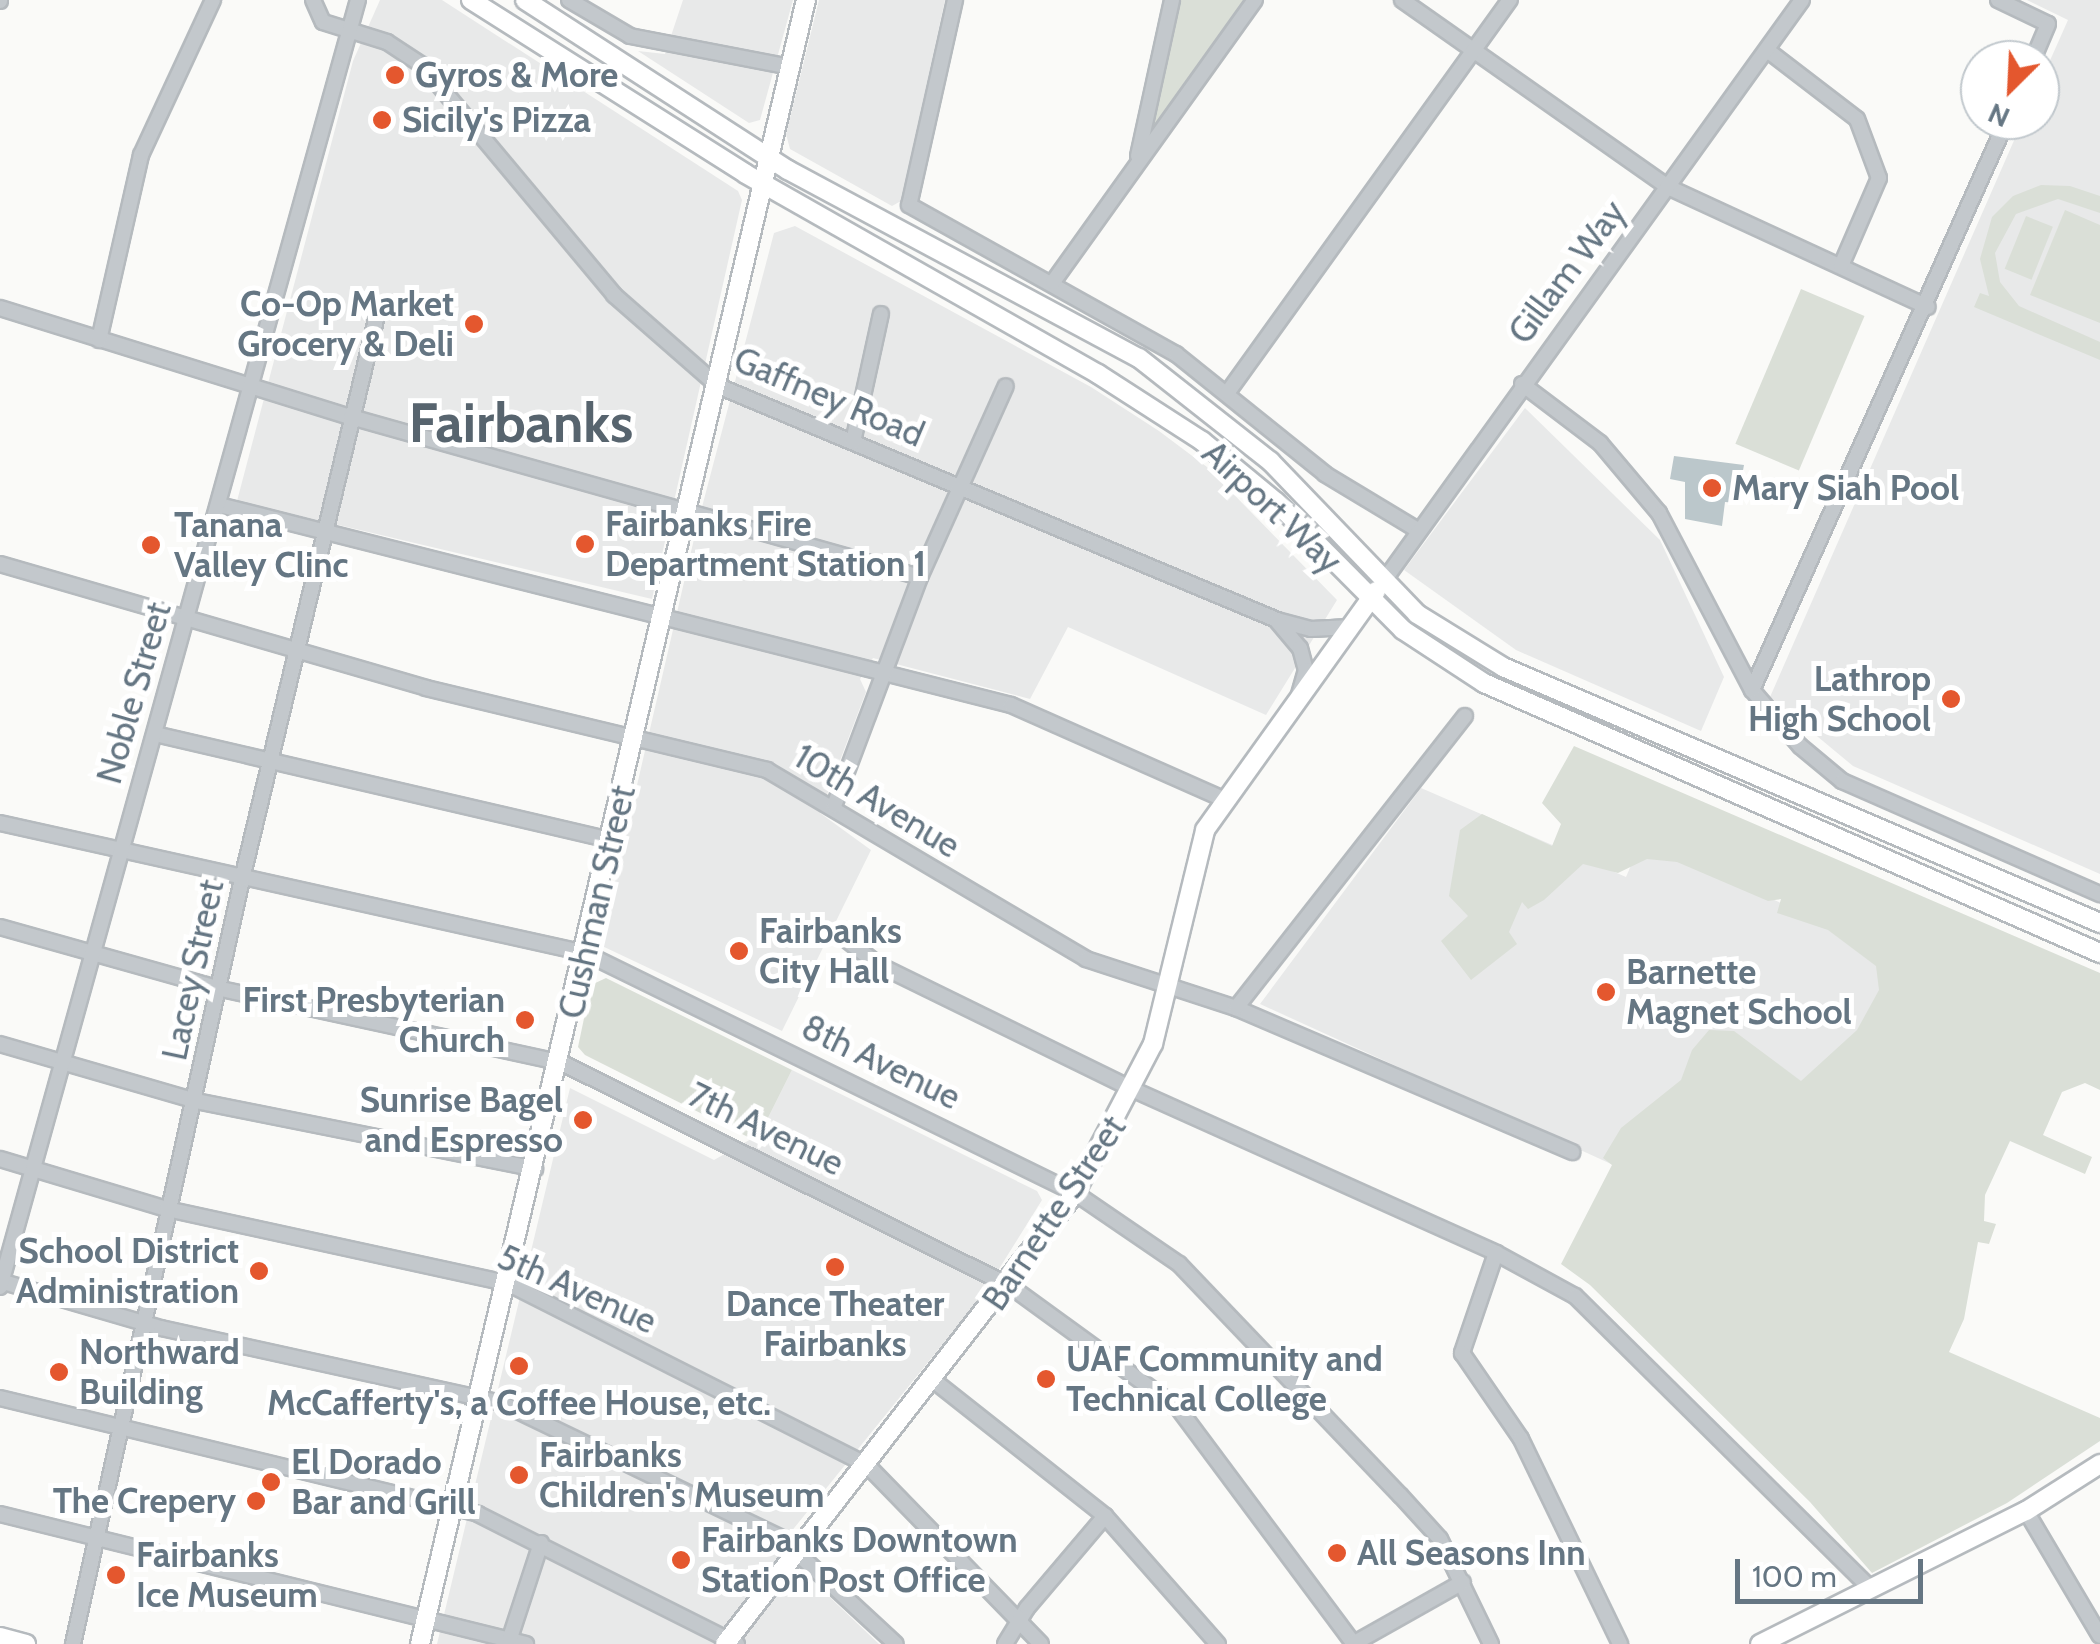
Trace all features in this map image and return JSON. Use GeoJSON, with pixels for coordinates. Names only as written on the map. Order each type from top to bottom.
{"type":"FeatureCollection","features":[{"type":"Feature","properties":{"kind":"main road","name":"Airport Way"},"geometry":{"type":"LineString","coordinates":[[471,0],[764,184],[1098,374],[1202,441],[1276,502],[1402,630],[1484,684],[2100,952]]}},
{"type":"Feature","properties":{"kind":"main road","name":"Airport Way"},"geometry":{"type":"LineString","coordinates":[[525,0],[769,159],[938,256],[1139,358],[1270,461],[1382,582],[1417,614],[1503,667],[2100,924]]}},
{"type":"Feature","properties":{"kind":"main road","name":"Cushman Street"},"geometry":{"type":"LineString","coordinates":[[420,1644],[535,1170],[806,0]]}},
{"type":"Feature","properties":{"kind":"main road","name":"Barnette Street"},"geometry":{"type":"LineString","coordinates":[[731,1642],[796,1553],[1010,1286],[1076,1193],[1134,1090],[1167,989],[1196,852],[1224,800],[1382,582]]}},
{"type":"Feature","properties":{"kind":"main road"},"geometry":{"type":"LineString","coordinates":[[1772,1641],[2026,1511],[2100,1464]]}},
{"type":"Feature","properties":{"kind":"main road"},"geometry":{"type":"LineString","coordinates":[[0,1637],[26,1644]]}},
{"type":"Feature","properties":{"kind":"street"},"geometry":{"type":"LineString","coordinates":[[100,340],[141,156],[213,0]]}},
{"type":"Feature","properties":{"kind":"street","name":"Gaffney Road"},"geometry":{"type":"LineString","coordinates":[[313,0],[314,15],[387,42],[422,66],[614,295],[718,386],[1277,620],[1311,630],[1350,627]]}},
{"type":"Feature","properties":{"kind":"street","name":"Noble Street"},"geometry":{"type":"LineString","coordinates":[[0,1283],[358,0]]}},
{"type":"Feature","properties":{"kind":"street"},"geometry":{"type":"LineString","coordinates":[[568,0],[589,6],[630,36],[791,67]]}},
{"type":"Feature","properties":{"kind":"street"},"geometry":{"type":"LineString","coordinates":[[955,0],[910,205],[1053,282],[1228,392],[1324,474],[1418,530]]}},
{"type":"Feature","properties":{"kind":"street"},"geometry":{"type":"LineString","coordinates":[[1136,164],[1172,0]]}},
{"type":"Feature","properties":{"kind":"street"},"geometry":{"type":"LineString","coordinates":[[1053,282],[1255,0]]}},
{"type":"Feature","properties":{"kind":"street"},"geometry":{"type":"LineString","coordinates":[[1402,0],[1668,187],[1928,308]]}},
{"type":"Feature","properties":{"kind":"street"},"geometry":{"type":"LineString","coordinates":[[1228,392],[1510,0]]}},
{"type":"Feature","properties":{"kind":"street","name":"Gillam Way"},"geometry":{"type":"LineString","coordinates":[[1382,582],[1802,0]]}},
{"type":"Feature","properties":{"kind":"street"},"geometry":{"type":"LineString","coordinates":[[1998,0],[2048,24],[2041,40]]}},
{"type":"Feature","properties":{"kind":"street"},"geometry":{"type":"LineString","coordinates":[[1767,50],[1857,119],[1880,178],[1841,266]]}},
{"type":"Feature","properties":{"kind":"street"},"geometry":{"type":"LineString","coordinates":[[1752,690],[1928,308],[1999,140]]}},
{"type":"Feature","properties":{"kind":"street"},"geometry":{"type":"LineString","coordinates":[[0,308],[351,416],[920,578]]}},
{"type":"Feature","properties":{"kind":"street","name":"Lacey Street"},"geometry":{"type":"LineString","coordinates":[[73,1644],[221,989],[242,879],[378,311]]}},
{"type":"Feature","properties":{"kind":"street"},"geometry":{"type":"LineString","coordinates":[[853,442],[881,314]]}},
{"type":"Feature","properties":{"kind":"street"},"geometry":{"type":"LineString","coordinates":[[1522,384],[1600,443],[1658,513],[1752,690],[1800,746],[1842,781],[2100,894]]}},
{"type":"Feature","properties":{"kind":"street"},"geometry":{"type":"LineString","coordinates":[[834,806],[920,578],[1006,386]]}},
{"type":"Feature","properties":{"kind":"street"},"geometry":{"type":"LineString","coordinates":[[219,505],[1011,705],[1224,800]]}},
{"type":"Feature","properties":{"kind":"street","name":"10th Avenue"},"geometry":{"type":"LineString","coordinates":[[0,564],[296,650],[767,770],[834,806],[906,856],[1086,959],[1167,989],[1236,1008],[1572,1152]]}},
{"type":"Feature","properties":{"kind":"street"},"geometry":{"type":"LineString","coordinates":[[1277,620],[1303,656],[1297,700]]}},
{"type":"Feature","properties":{"kind":"street"},"geometry":{"type":"LineString","coordinates":[[1236,1008],[1465,716]]}},
{"type":"Feature","properties":{"kind":"street"},"geometry":{"type":"LineString","coordinates":[[155,734],[611,840]]}},
{"type":"Feature","properties":{"kind":"street","name":"8th Avenue"},"geometry":{"type":"LineString","coordinates":[[0,823],[585,953],[1076,1193],[1179,1264],[1440,1540],[1491,1644]]}},
{"type":"Feature","properties":{"kind":"street","name":"7th Avenue"},"geometry":{"type":"LineString","coordinates":[[0,927],[221,989],[560,1062],[1010,1286],[1178,1408],[1354,1644]]}},
{"type":"Feature","properties":{"kind":"street"},"geometry":{"type":"LineString","coordinates":[[848,941],[879,965],[1134,1090],[1496,1253],[1575,1296],[1870,1588]]}},
{"type":"Feature","properties":{"kind":"street"},"geometry":{"type":"LineString","coordinates":[[0,1044],[196,1101],[535,1170]]}},
{"type":"Feature","properties":{"kind":"street","name":"5th Avenue"},"geometry":{"type":"LineString","coordinates":[[0,1159],[168,1210],[507,1283],[866,1464],[1021,1618],[1042,1644]]}},
{"type":"Feature","properties":{"kind":"street"},"geometry":{"type":"LineString","coordinates":[[1496,1253],[1462,1353],[1520,1440],[1620,1644]]}},
{"type":"Feature","properties":{"kind":"street"},"geometry":{"type":"LineString","coordinates":[[0,1283],[144,1321],[479,1396],[780,1538],[896,1644]]}},
{"type":"Feature","properties":{"kind":"street"},"geometry":{"type":"LineString","coordinates":[[933,1380],[1105,1516],[1218,1644]]}},
{"type":"Feature","properties":{"kind":"street"},"geometry":{"type":"LineString","coordinates":[[0,1398],[122,1432],[454,1506],[542,1543],[731,1642]]}},
{"type":"Feature","properties":{"kind":"street"},"geometry":{"type":"LineString","coordinates":[[2026,1511],[2100,1636]]}},
{"type":"Feature","properties":{"kind":"street"},"geometry":{"type":"LineString","coordinates":[[0,1514],[96,1542],[526,1644]]}},
{"type":"Feature","properties":{"kind":"street"},"geometry":{"type":"LineString","coordinates":[[1005,1644],[1021,1618],[1105,1516]]}},
{"type":"Feature","properties":{"kind":"street"},"geometry":{"type":"LineString","coordinates":[[510,1638],[542,1543]]}},
{"type":"Feature","properties":{"kind":"street"},"geometry":{"type":"LineString","coordinates":[[1354,1644],[1462,1582]]}},
{"type":"Feature","properties":{"kind":"shaded area"},"geometry":{"type":"Polygon","coordinates":[[[380,0],[442,0],[738,191],[742,200],[652,599],[237,501],[353,61],[380,0]]]}},
{"type":"Feature","properties":{"kind":"shaded area"},"geometry":{"type":"Polygon","coordinates":[[[683,0],[793,0],[760,120],[749,123],[638,51],[665,54],[683,0]]]}},
{"type":"Feature","properties":{"kind":"shaded area"},"geometry":{"type":"Polygon","coordinates":[[[819,0],[945,0],[901,201],[892,206],[790,149],[786,134],[819,0]]]}},
{"type":"Feature","properties":{"kind":"shaded area"},"geometry":{"type":"Polygon","coordinates":[[[1172,0],[1255,0],[1136,164],[1172,0]]]}},
{"type":"Feature","properties":{"kind":"shaded area"},"geometry":{"type":"Polygon","coordinates":[[[2027,0],[2100,0],[2100,874],[1853,766],[1770,697],[2014,140],[2060,140],[2059,40],[2068,20],[2027,0]]]}},
{"type":"Feature","properties":{"kind":"shaded area"},"geometry":{"type":"Polygon","coordinates":[[[2041,185],[2070,186],[2100,196],[2100,213],[2058,199],[2016,214],[1995,253],[2000,282],[2019,306],[2100,342],[2100,360],[1974,307],[1980,293],[1989,296],[1980,259],[1992,217],[2013,196],[2041,185]]]}},
{"type":"Feature","properties":{"kind":"shaded area"},"geometry":{"type":"Polygon","coordinates":[[[2065,210],[2100,225],[2100,323],[2030,295],[2065,210]]]}},
{"type":"Feature","properties":{"kind":"shaded area"},"geometry":{"type":"Polygon","coordinates":[[[2026,216],[2053,227],[2032,280],[2005,269],[2026,216]]]}},
{"type":"Feature","properties":{"kind":"shaded area"},"geometry":{"type":"Polygon","coordinates":[[[795,226],[1091,387],[1159,431],[1207,467],[1337,600],[1266,715],[1068,627],[1030,699],[873,658],[860,679],[866,692],[820,813],[871,850],[782,1031],[600,945],[697,526],[774,233],[795,226]]]}},
{"type":"Feature","properties":{"kind":"shaded area"},"geometry":{"type":"Polygon","coordinates":[[[1801,289],[1865,316],[1799,471],[1735,444],[1801,289]]]}},
{"type":"Feature","properties":{"kind":"shaded area"},"geometry":{"type":"Polygon","coordinates":[[[1525,408],[1660,540],[1724,677],[1701,731],[1516,650],[1404,570],[1525,408]]]}},
{"type":"Feature","properties":{"kind":"shaded area","name":"Mary Siah Pool"},"geometry":{"type":"Polygon","coordinates":[[[1674,456],[1744,465],[1737,503],[1725,502],[1722,526],[1685,519],[1685,482],[1670,479],[1674,456]]]}},
{"type":"Feature","properties":{"kind":"shaded area"},"geometry":{"type":"Polygon","coordinates":[[[1574,746],[2100,973],[2100,1090],[2085,1083],[2062,1092],[2043,1135],[2092,1157],[2085,1174],[2010,1141],[1985,1195],[1984,1221],[1996,1224],[1989,1244],[1978,1242],[1964,1319],[1949,1352],[2100,1418],[2100,1441],[2007,1503],[1872,1573],[1810,1502],[1590,1285],[1561,1264],[1612,1165],[1603,1158],[1621,1128],[1681,1080],[1692,1050],[1709,1030],[1734,1031],[1801,1081],[1857,1030],[1879,990],[1876,966],[1828,930],[1777,913],[1781,899],[1768,901],[1677,862],[1647,859],[1618,873],[1583,864],[1544,900],[1528,909],[1522,902],[1509,932],[1517,944],[1471,980],[1441,941],[1468,916],[1449,896],[1460,830],[1482,814],[1552,846],[1561,824],[1542,803],[1574,746]]]}},
{"type":"Feature","properties":{"kind":"shaded area","name":"Barnette Magnet School"},"geometry":{"type":"Polygon","coordinates":[[[1421,788],[1626,877],[1641,842],[1958,980],[1690,1200],[1260,1004],[1421,788]]]}},
{"type":"Feature","properties":{"kind":"shaded area"},"geometry":{"type":"Polygon","coordinates":[[[606,978],[792,1070],[760,1134],[748,1137],[585,1055],[578,1047],[591,985],[606,978]]]}},
{"type":"Feature","properties":{"kind":"shaded area"},"geometry":{"type":"Polygon","coordinates":[[[792,1070],[1037,1191],[1042,1200],[984,1293],[778,1548],[879,1644],[437,1644],[570,1088],[714,1160],[760,1134],[792,1070]]]}},
{"type":"Feature","properties":{"kind":"place","name":"Gyros & More"},"geometry":{"type":"Point","coordinates":[395,75]}},
{"type":"Feature","properties":{"kind":"place","name":"Sicily's Pizza"},"geometry":{"type":"Point","coordinates":[382,120]}},
{"type":"Feature","properties":{"kind":"place","name":"Co-Op Market Grocery & Deli"},"geometry":{"type":"Point","coordinates":[474,324]}},
{"type":"Feature","properties":{"kind":"place","name":"Mary Siah Pool"},"geometry":{"type":"Point","coordinates":[1712,488]}},
{"type":"Feature","properties":{"kind":"place","name":"Fairbanks Fire Department Station 1"},"geometry":{"type":"Point","coordinates":[585,544]}},
{"type":"Feature","properties":{"kind":"place","name":"Tanana Valley Clinc"},"geometry":{"type":"Point","coordinates":[151,545]}},
{"type":"Feature","properties":{"kind":"place","name":"Lathrop High School"},"geometry":{"type":"Point","coordinates":[1951,699]}},
{"type":"Feature","properties":{"kind":"place","name":"Fairbanks City Hall"},"geometry":{"type":"Point","coordinates":[739,951]}},
{"type":"Feature","properties":{"kind":"place","name":"Barnette Magnet School"},"geometry":{"type":"Point","coordinates":[1606,992]}},
{"type":"Feature","properties":{"kind":"place","name":"First Presbyterian Church"},"geometry":{"type":"Point","coordinates":[525,1020]}},
{"type":"Feature","properties":{"kind":"place","name":"Sunrise Bagel and Espresso"},"geometry":{"type":"Point","coordinates":[583,1120]}},
{"type":"Feature","properties":{"kind":"place","name":"Dance Theater Fairbanks"},"geometry":{"type":"Point","coordinates":[835,1267]}},
{"type":"Feature","properties":{"kind":"place","name":"School District Administration"},"geometry":{"type":"Point","coordinates":[259,1271]}},
{"type":"Feature","properties":{"kind":"place","name":"McCafferty's, a Coffee House, etc."},"geometry":{"type":"Point","coordinates":[519,1366]}},
{"type":"Feature","properties":{"kind":"place","name":"Northward Building"},"geometry":{"type":"Point","coordinates":[59,1372]}},
{"type":"Feature","properties":{"kind":"place","name":"UAF Community and Technical College"},"geometry":{"type":"Point","coordinates":[1046,1379]}},
{"type":"Feature","properties":{"kind":"place","name":"Fairbanks Children's Museum"},"geometry":{"type":"Point","coordinates":[519,1475]}},
{"type":"Feature","properties":{"kind":"place","name":"El Dorado Bar and Grill"},"geometry":{"type":"Point","coordinates":[271,1482]}},
{"type":"Feature","properties":{"kind":"place","name":"The Crepery"},"geometry":{"type":"Point","coordinates":[256,1501]}},
{"type":"Feature","properties":{"kind":"place","name":"All Seasons Inn"},"geometry":{"type":"Point","coordinates":[1337,1553]}},
{"type":"Feature","properties":{"kind":"place","name":"Fairbanks Downtown Station Post Office"},"geometry":{"type":"Point","coordinates":[681,1560]}},
{"type":"Feature","properties":{"kind":"place","name":"Fairbanks Ice Museum"},"geometry":{"type":"Point","coordinates":[116,1575]}},
{"type":"Feature","properties":{"kind":"district","name":"Fairbanks"},"geometry":{"type":"Point","coordinates":[521,423]}}]}
